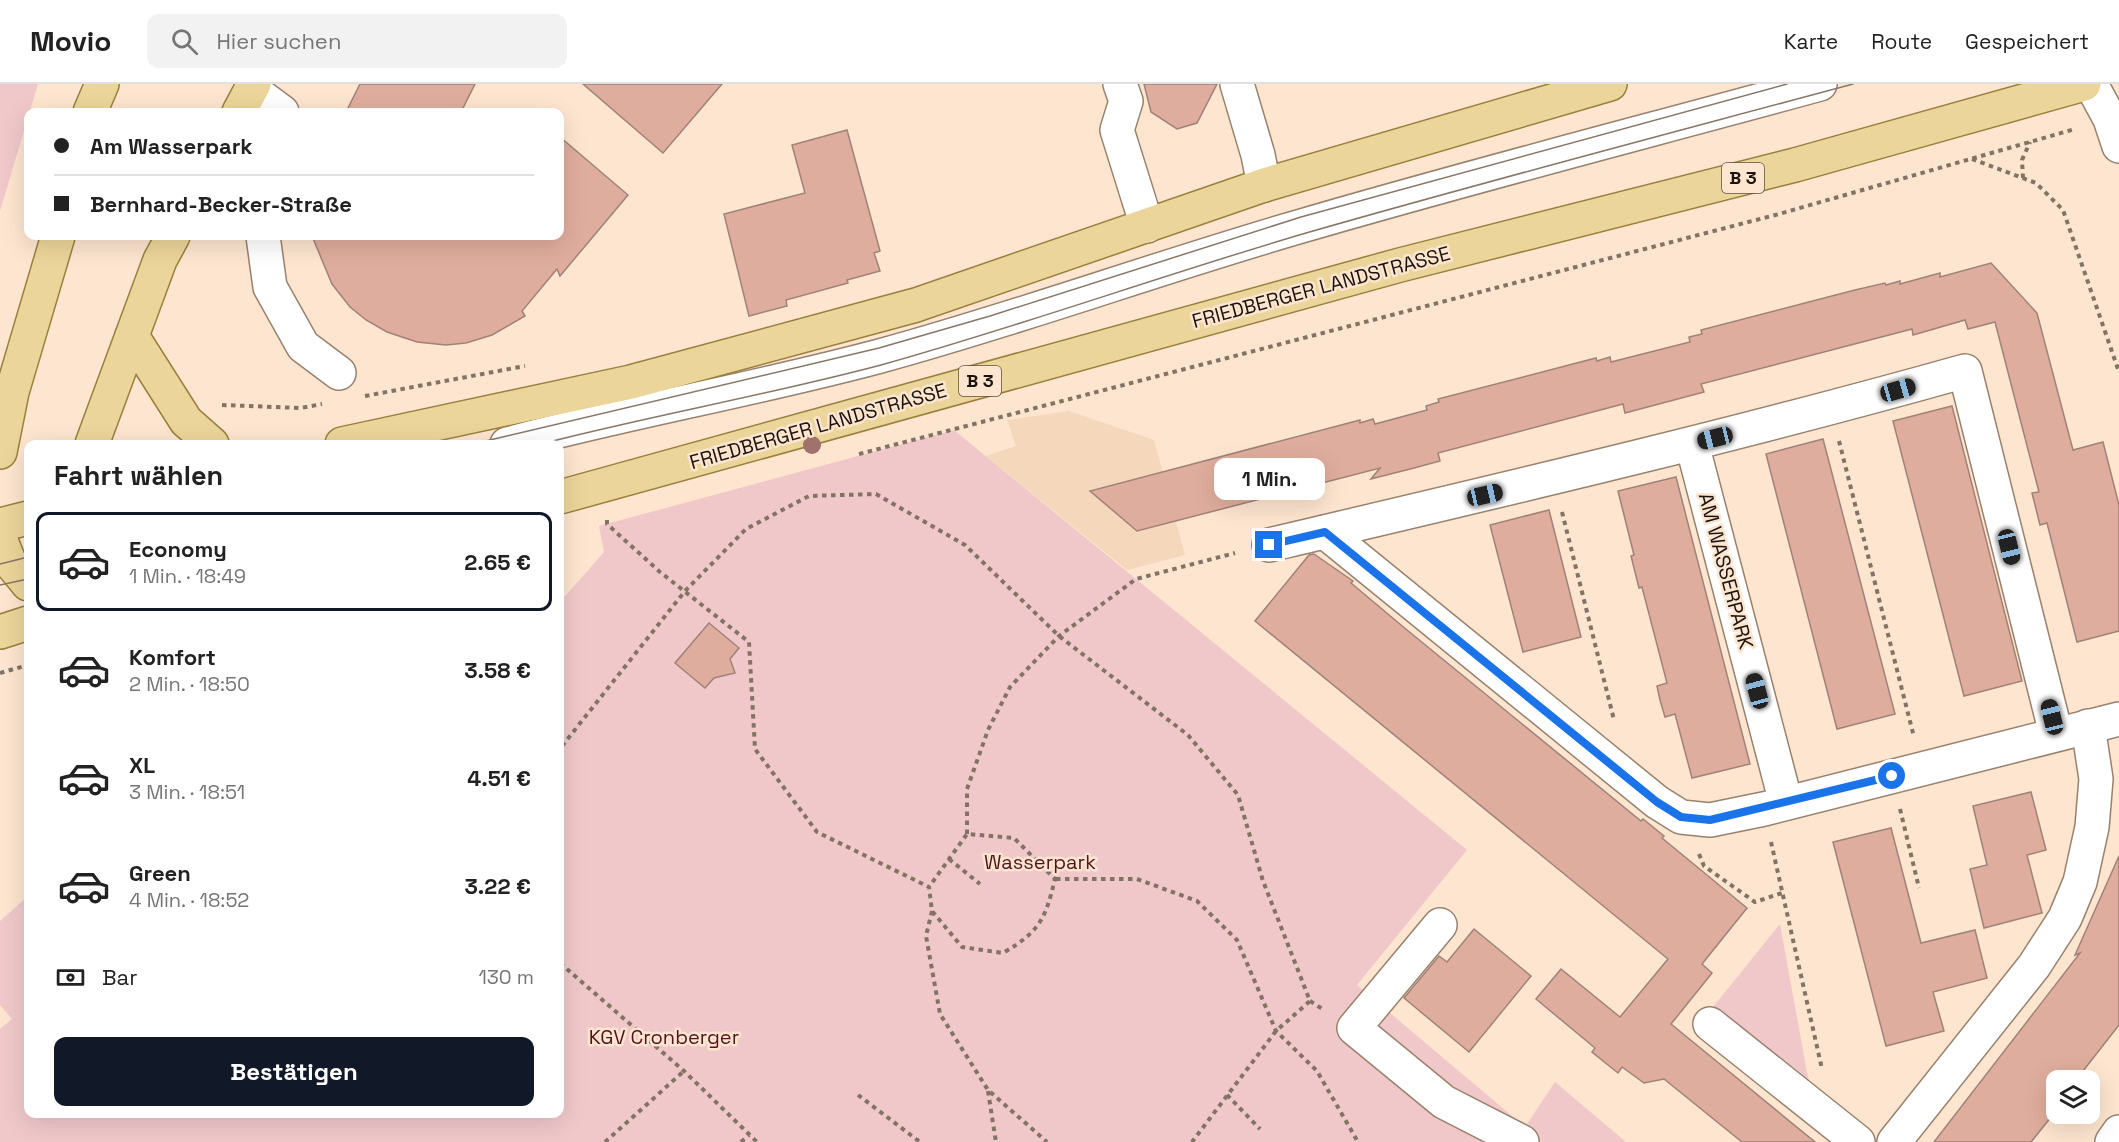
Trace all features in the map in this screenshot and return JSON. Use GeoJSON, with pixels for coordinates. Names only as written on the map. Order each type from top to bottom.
{"type":"FeatureCollection","features":[{"type":"Feature","properties":{"kind":"main road"},"geometry":{"type":"LineString","coordinates":[[92,108],[102,84]]}},
{"type":"Feature","properties":{"kind":"main road"},"geometry":{"type":"LineString","coordinates":[[360,440],[654,376],[916,305],[1264,185],[1610,84]]}},
{"type":"Feature","properties":{"kind":"main road","name":"FRIEDBERGER LANDSTRASSE"},"geometry":{"type":"LineString","coordinates":[[564,496],[1400,265],[1795,165],[2084,84]]}},
{"type":"Feature","properties":{"kind":"main road"},"geometry":{"type":"LineString","coordinates":[[1,448],[12,392],[57,240]]}},
{"type":"Feature","properties":{"kind":"main road"},"geometry":{"type":"LineString","coordinates":[[93,440],[160,260],[171,240]]}},
{"type":"Feature","properties":{"kind":"main road"},"geometry":{"type":"LineString","coordinates":[[132,336],[155,377],[186,421],[207,440]]}},
{"type":"Feature","properties":{"kind":"main road"},"geometry":{"type":"LineString","coordinates":[[0,525],[24,519]]}},
{"type":"Feature","properties":{"kind":"main road"},"geometry":{"type":"LineString","coordinates":[[0,538],[17,574]]}},
{"type":"Feature","properties":{"kind":"main road"},"geometry":{"type":"LineString","coordinates":[[0,632],[24,624]]}},
{"type":"Feature","properties":{"kind":"street"},"geometry":{"type":"LineString","coordinates":[[1120,84],[1126,101],[1117,129],[1147,226]]}},
{"type":"Feature","properties":{"kind":"street"},"geometry":{"type":"LineString","coordinates":[[1237,84],[1258,154],[1264,185]]}},
{"type":"Feature","properties":{"kind":"street"},"geometry":{"type":"LineString","coordinates":[[523,440],[635,412],[729,394],[882,356],[993,324],[1305,224],[1820,84]]}},
{"type":"Feature","properties":{"kind":"street"},"geometry":{"type":"LineString","coordinates":[[2091,84],[2110,119],[2119,146]]}},
{"type":"Feature","properties":{"kind":"street"},"geometry":{"type":"LineString","coordinates":[[248,95],[274,108]]}},
{"type":"Feature","properties":{"kind":"street"},"geometry":{"type":"LineString","coordinates":[[264,240],[270,287],[303,346],[349,385]]}},
{"type":"Feature","properties":{"kind":"street"},"geometry":{"type":"LineString","coordinates":[[1269,545],[1554,479],[1831,409],[1965,371],[2056,734]]}},
{"type":"Feature","properties":{"kind":"street","name":"AM WASSERPARK"},"geometry":{"type":"LineString","coordinates":[[1692,444],[1775,806]]}},
{"type":"Feature","properties":{"kind":"street"},"geometry":{"type":"LineString","coordinates":[[1325,532],[1657,802],[1681,817],[1710,820],[1775,806],[2104,722],[2092,827],[2080,882],[2065,918],[2034,966],[1893,1142]]}},
{"type":"Feature","properties":{"kind":"street"},"geometry":{"type":"LineString","coordinates":[[1440,926],[1354,1028],[1444,1102],[1522,1142]]}},
{"type":"Feature","properties":{"kind":"street"},"geometry":{"type":"LineString","coordinates":[[1710,1024],[1847,1133]]}},
{"type":"Feature","properties":{"kind":"street"},"geometry":{"type":"LineString","coordinates":[[2112,1142],[2119,1132]]}},
{"type":"Feature","properties":{"kind":"path"},"geometry":{"type":"LineString","coordinates":[[850,457],[1779,213],[2031,142],[2022,160],[2023,178]]}},
{"type":"Feature","properties":{"kind":"path"},"geometry":{"type":"LineString","coordinates":[[1971,158],[2036,183],[2063,210],[2119,372]]}},
{"type":"Feature","properties":{"kind":"path"},"geometry":{"type":"LineString","coordinates":[[349,385],[534,364]]}},
{"type":"Feature","properties":{"kind":"path"},"geometry":{"type":"LineString","coordinates":[[212,405],[301,408],[324,404]]}},
{"type":"Feature","properties":{"kind":"path"},"geometry":{"type":"LineString","coordinates":[[1831,409],[1907,772],[1919,888]]}},
{"type":"Feature","properties":{"kind":"path"},"geometry":{"type":"LineString","coordinates":[[1554,479],[1614,721]]}},
{"type":"Feature","properties":{"kind":"path"},"geometry":{"type":"LineString","coordinates":[[597,488],[607,524],[684,591],[749,642],[755,749],[817,832],[928,887]]}},
{"type":"Feature","properties":{"kind":"path"},"geometry":{"type":"LineString","coordinates":[[564,744],[684,591],[746,529],[809,496],[876,494],[965,545],[1059,636],[1188,735],[1239,795],[1263,881],[1310,1001],[1276,1031],[1192,1142]]}},
{"type":"Feature","properties":{"kind":"path"},"geometry":{"type":"LineString","coordinates":[[600,522],[618,518]]}},
{"type":"Feature","properties":{"kind":"path"},"geometry":{"type":"LineString","coordinates":[[1047,1142],[988,1090],[940,1014],[926,936],[932,911],[928,887],[967,834],[967,789],[988,730],[1010,687],[1059,636],[1136,579],[1269,545]]}},
{"type":"Feature","properties":{"kind":"path"},"geometry":{"type":"LineString","coordinates":[[0,673],[24,666]]}},
{"type":"Feature","properties":{"kind":"path"},"geometry":{"type":"LineString","coordinates":[[1775,806],[1782,893],[1847,1133]]}},
{"type":"Feature","properties":{"kind":"path"},"geometry":{"type":"LineString","coordinates":[[1681,817],[1704,866],[1755,902],[1782,893]]}},
{"type":"Feature","properties":{"kind":"path"},"geometry":{"type":"LineString","coordinates":[[967,834],[1014,838],[1055,879],[1137,879],[1197,901],[1237,940],[1276,1031],[1317,1071],[1358,1142]]}},
{"type":"Feature","properties":{"kind":"path"},"geometry":{"type":"LineString","coordinates":[[949,859],[980,884]]}},
{"type":"Feature","properties":{"kind":"path"},"geometry":{"type":"LineString","coordinates":[[932,911],[962,947],[1003,953],[1029,937],[1047,911],[1055,879]]}},
{"type":"Feature","properties":{"kind":"path"},"geometry":{"type":"LineString","coordinates":[[564,966],[684,1071],[757,1142]]}},
{"type":"Feature","properties":{"kind":"path"},"geometry":{"type":"LineString","coordinates":[[605,1142],[684,1071]]}},
{"type":"Feature","properties":{"kind":"path"},"geometry":{"type":"LineString","coordinates":[[988,1090],[996,1142]]}},
{"type":"Feature","properties":{"kind":"path"},"geometry":{"type":"LineString","coordinates":[[858,1095],[920,1142]]}},
{"type":"Feature","properties":{"kind":"path"},"geometry":{"type":"LineString","coordinates":[[1227,1095],[1260,1129]]}},
{"type":"Feature","properties":{"kind":"path"},"geometry":{"type":"LineString","coordinates":[[741,1142],[749,1135]]}},
{"type":"Feature","properties":{"kind":"shaded area"},"geometry":{"type":"Polygon","coordinates":[[[1069,411],[1154,440],[1185,555],[1127,570],[986,456],[1016,446],[1007,420],[1069,411]]]}},
{"type":"Feature","properties":{"kind":"green space"},"geometry":{"type":"Polygon","coordinates":[[[0,84],[38,84],[31,108],[24,108],[24,131],[0,211],[0,84]]]}},
{"type":"Feature","properties":{"kind":"green space","name":"Wasserpark"},"geometry":{"type":"Polygon","coordinates":[[[954,430],[1467,850],[1357,985],[1525,1127],[1555,1082],[1626,1142],[0,1142],[0,1029],[12,1019],[0,1005],[0,921],[24,900],[24,1118],[564,1118],[564,597],[604,552],[599,526],[954,430]]]}},
{"type":"Feature","properties":{"kind":"green space"},"geometry":{"type":"Polygon","coordinates":[[[1780,924],[1811,1094],[1709,1012],[1780,924]]]}},
{"type":"Feature","properties":{"kind":"building"},"geometry":{"type":"Polygon","coordinates":[[[360,84],[475,84],[463,108],[348,108],[360,84]]]}},
{"type":"Feature","properties":{"kind":"building"},"geometry":{"type":"Polygon","coordinates":[[[583,84],[722,84],[663,153],[583,84]]]}},
{"type":"Feature","properties":{"kind":"building"},"geometry":{"type":"Polygon","coordinates":[[[1144,84],[1217,84],[1197,123],[1177,129],[1151,112],[1144,84]]]}},
{"type":"Feature","properties":{"kind":"building"},"geometry":{"type":"Polygon","coordinates":[[[847,130],[880,251],[874,253],[880,271],[847,280],[848,283],[786,300],[787,306],[749,316],[724,214],[805,193],[792,145],[847,130]]]}},
{"type":"Feature","properties":{"kind":"building"},"geometry":{"type":"Polygon","coordinates":[[[564,140],[628,195],[560,276],[557,269],[522,311],[525,316],[492,335],[466,343],[446,345],[417,342],[387,332],[366,320],[350,307],[332,284],[314,240],[564,240],[564,140]]]}},
{"type":"Feature","properties":{"kind":"building"},"geometry":{"type":"Polygon","coordinates":[[[1991,263],[2037,313],[2073,450],[2103,442],[2119,505],[2119,631],[2077,642],[2047,523],[2040,525],[2032,493],[2039,492],[1995,322],[1968,329],[1965,320],[1913,335],[1912,329],[1701,384],[1704,392],[1625,413],[1623,404],[1438,453],[1440,461],[1414,468],[1371,479],[1380,468],[1137,531],[1090,491],[1360,420],[1360,423],[1373,419],[1375,424],[1427,410],[1426,406],[1439,402],[1438,399],[1596,358],[1597,361],[1610,357],[1611,362],[1690,342],[1689,337],[1702,334],[1701,330],[1855,290],[1900,281],[1900,284],[1940,273],[1940,277],[1991,263]]]}},
{"type":"Feature","properties":{"kind":"building"},"geometry":{"type":"Polygon","coordinates":[[[1952,406],[2022,681],[1964,696],[1893,421],[1952,406]]]}},
{"type":"Feature","properties":{"kind":"building"},"geometry":{"type":"Polygon","coordinates":[[[1823,439],[1895,714],[1837,729],[1766,454],[1823,439]]]}},
{"type":"Feature","properties":{"kind":"building"},"geometry":{"type":"Polygon","coordinates":[[[1676,477],[1750,764],[1692,778],[1675,714],[1665,717],[1660,700],[1657,686],[1667,683],[1642,587],[1639,588],[1631,556],[1634,555],[1618,491],[1676,477]]]}},
{"type":"Feature","properties":{"kind":"building"},"geometry":{"type":"Polygon","coordinates":[[[1549,510],[1581,637],[1523,652],[1490,525],[1549,510]]]}},
{"type":"Feature","properties":{"kind":"building"},"geometry":{"type":"Polygon","coordinates":[[[1314,554],[1353,581],[1351,583],[1407,630],[1641,821],[1643,819],[1664,836],[1662,838],[1747,908],[1702,964],[1712,973],[1671,1024],[1815,1142],[1742,1142],[1664,1079],[1644,1083],[1622,1067],[1618,1073],[1592,1052],[1595,1048],[1536,999],[1561,969],[1620,1017],[1668,959],[1255,621],[1309,555],[1314,554]]]}},
{"type":"Feature","properties":{"kind":"building"},"geometry":{"type":"Polygon","coordinates":[[[709,623],[739,648],[730,659],[735,673],[714,678],[705,688],[675,663],[709,623]]]}},
{"type":"Feature","properties":{"kind":"building"},"geometry":{"type":"Polygon","coordinates":[[[2031,792],[2046,850],[2027,855],[2042,913],[1984,928],[1970,869],[1987,865],[1973,806],[2031,792]]]}},
{"type":"Feature","properties":{"kind":"building"},"geometry":{"type":"Polygon","coordinates":[[[1891,828],[1921,943],[1975,930],[1987,978],[1933,992],[1944,1031],[1886,1046],[1833,842],[1891,828]]]}},
{"type":"Feature","properties":{"kind":"building"},"geometry":{"type":"Polygon","coordinates":[[[2119,856],[2119,1025],[2084,1070],[2046,1070],[2046,1123],[2031,1142],[1934,1142],[2080,953],[2075,955],[2119,856]]]}},
{"type":"Feature","properties":{"kind":"building"},"geometry":{"type":"Polygon","coordinates":[[[1474,929],[1531,976],[1469,1052],[1404,998],[1439,956],[1447,962],[1474,929]]]}},
{"type":"Feature","properties":{"kind":"tram line"},"geometry":{"type":"LineString","coordinates":[[490,440],[879,348],[990,316],[1301,217],[1787,84]]}},
{"type":"Feature","properties":{"kind":"tram line"},"geometry":{"type":"LineString","coordinates":[[558,440],[881,365],[1306,233],[1853,84]]}},
{"type":"Feature","properties":{"kind":"tram line"},"geometry":{"type":"LineString","coordinates":[[0,564],[24,558]]}},
{"type":"Feature","properties":{"kind":"tram line"},"geometry":{"type":"LineString","coordinates":[[0,585],[24,580]]}},
{"type":"Feature","properties":{"kind":"route"},"geometry":{"type":"LineString","coordinates":[[1269,545],[1325,532],[1657,802],[1681,817],[1710,820],[1764,809],[1892,776]]}},
{"type":"Feature","properties":{"kind":"park label","name":"KGV Cronberger"},"geometry":{"type":"Point","coordinates":[664,1037]}}]}
